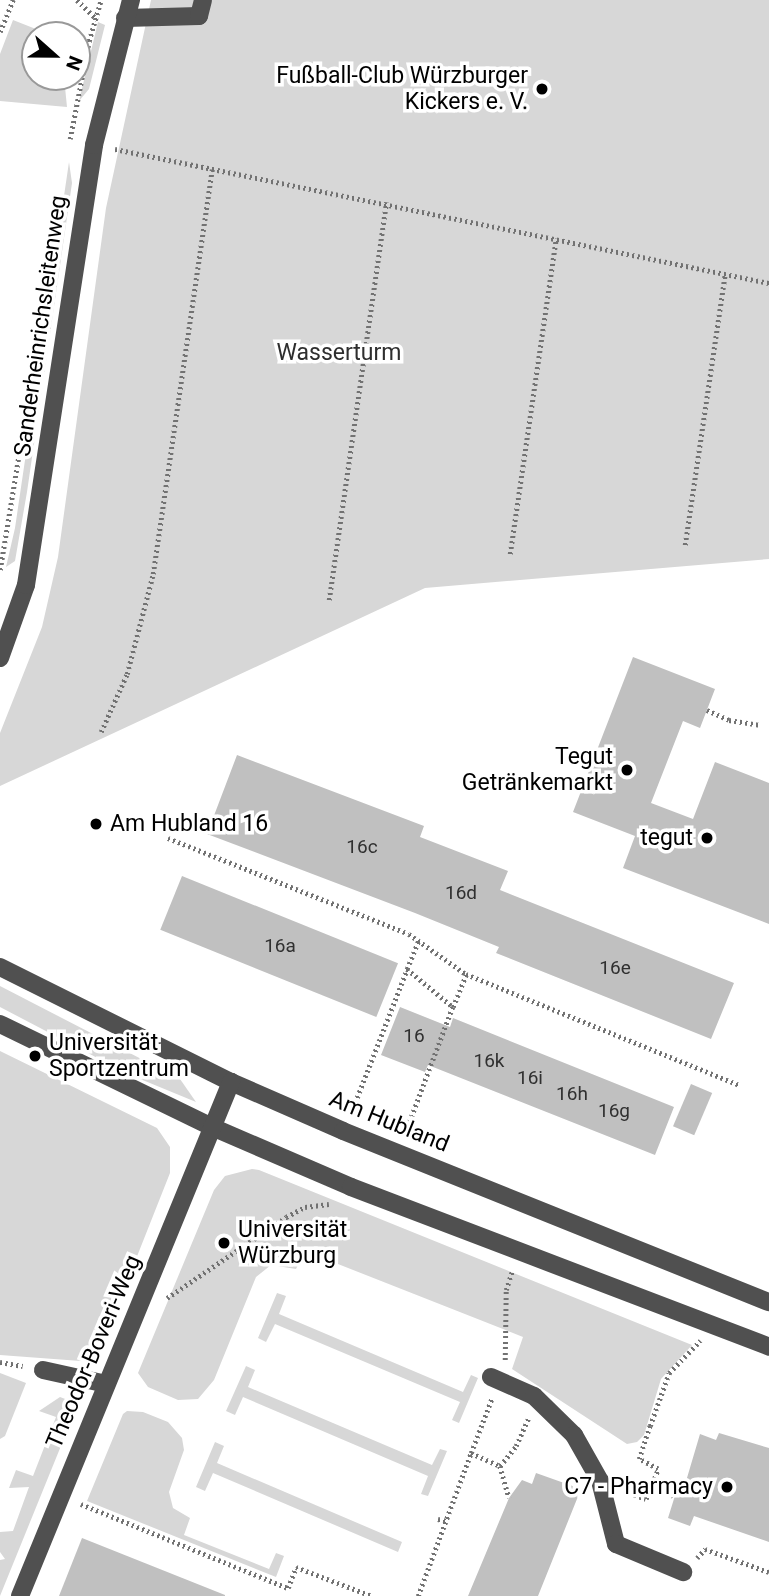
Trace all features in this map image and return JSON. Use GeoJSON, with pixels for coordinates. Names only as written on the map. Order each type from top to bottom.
{"type":"FeatureCollection","features":[{"type":"Feature","properties":{"kind":"street","name":"Sanderheinrichsleitenweg"},"geometry":{"type":"LineString","coordinates":[[0,659],[16,618],[28,571],[93,145],[131,0]]}},
{"type":"Feature","properties":{"kind":"street"},"geometry":{"type":"LineString","coordinates":[[125,19],[198,16],[203,0]]}},
{"type":"Feature","properties":{"kind":"street","name":"Am Hubland"},"geometry":{"type":"LineString","coordinates":[[0,967],[231,1082],[343,1131],[769,1302]]}},
{"type":"Feature","properties":{"kind":"street"},"geometry":{"type":"LineString","coordinates":[[0,1024],[212,1127],[351,1188],[769,1348]]}},
{"type":"Feature","properties":{"kind":"street","name":"Theodor-Boveri-Weg"},"geometry":{"type":"LineString","coordinates":[[20,1596],[231,1082]]}},
{"type":"Feature","properties":{"kind":"street"},"geometry":{"type":"LineString","coordinates":[[43,1370],[106,1384]]}},
{"type":"Feature","properties":{"kind":"street"},"geometry":{"type":"LineString","coordinates":[[495,1379],[534,1396],[574,1435],[600,1481],[616,1544],[683,1572]]}},
{"type":"Feature","properties":{"kind":"path"},"geometry":{"type":"LineString","coordinates":[[0,32],[13,0]]}},
{"type":"Feature","properties":{"kind":"path"},"geometry":{"type":"LineString","coordinates":[[77,0],[95,19]]}},
{"type":"Feature","properties":{"kind":"path"},"geometry":{"type":"LineString","coordinates":[[93,145],[386,202],[769,283]]}},
{"type":"Feature","properties":{"kind":"path"},"geometry":{"type":"LineString","coordinates":[[101,732],[127,674],[153,574],[212,169]]}},
{"type":"Feature","properties":{"kind":"path"},"geometry":{"type":"LineString","coordinates":[[330,600],[386,202]]}},
{"type":"Feature","properties":{"kind":"path"},"geometry":{"type":"LineString","coordinates":[[510,554],[556,238]]}},
{"type":"Feature","properties":{"kind":"path"},"geometry":{"type":"LineString","coordinates":[[685,545],[725,274]]}},
{"type":"Feature","properties":{"kind":"path"},"geometry":{"type":"LineString","coordinates":[[707,710],[729,720],[760,725]]}},
{"type":"Feature","properties":{"kind":"path"},"geometry":{"type":"LineString","coordinates":[[168,838],[419,939],[466,974],[739,1085]]}},
{"type":"Feature","properties":{"kind":"path"},"geometry":{"type":"LineString","coordinates":[[343,1131],[419,939]]}},
{"type":"Feature","properties":{"kind":"path"},"geometry":{"type":"LineString","coordinates":[[407,969],[453,1007]]}},
{"type":"Feature","properties":{"kind":"path"},"geometry":{"type":"LineString","coordinates":[[399,1153],[466,974]]}},
{"type":"Feature","properties":{"kind":"path"},"geometry":{"type":"LineString","coordinates":[[142,1302],[168,1298],[212,1266],[305,1207],[322,1203],[343,1205],[351,1188]]}},
{"type":"Feature","properties":{"kind":"path"},"geometry":{"type":"LineString","coordinates":[[418,1596],[447,1521],[495,1379],[507,1353],[506,1290],[519,1252]]}},
{"type":"Feature","properties":{"kind":"path"},"geometry":{"type":"LineString","coordinates":[[600,1481],[646,1499],[658,1469],[639,1459],[669,1373],[715,1326]]}},
{"type":"Feature","properties":{"kind":"path"},"geometry":{"type":"LineString","coordinates":[[499,1466],[516,1446],[528,1419],[525,1392]]}},
{"type":"Feature","properties":{"kind":"path"},"geometry":{"type":"LineString","coordinates":[[471,1453],[499,1466],[509,1497]]}},
{"type":"Feature","properties":{"kind":"path"},"geometry":{"type":"LineString","coordinates":[[650,1489],[675,1496]]}},
{"type":"Feature","properties":{"kind":"path"},"geometry":{"type":"LineString","coordinates":[[61,1496],[288,1588],[296,1567],[372,1596]]}},
{"type":"Feature","properties":{"kind":"path"},"geometry":{"type":"LineString","coordinates":[[438,1519],[447,1521]]}},
{"type":"Feature","properties":{"kind":"path"},"geometry":{"type":"LineString","coordinates":[[683,1572],[705,1549],[769,1572]]}},
{"type":"Feature","properties":{"kind":"green space","name":"Wasserturm"},"geometry":{"type":"Polygon","coordinates":[[[151,0],[769,0],[769,559],[425,588],[0,786],[0,733],[42,627],[58,557],[106,208],[151,0]]]}},
{"type":"Feature","properties":{"kind":"green space"},"geometry":{"type":"Polygon","coordinates":[[[13,20],[21,23],[21,91],[65,91],[67,107],[0,101],[0,54],[13,20]]]}},
{"type":"Feature","properties":{"kind":"green space"},"geometry":{"type":"Polygon","coordinates":[[[98,22],[105,25],[91,81],[91,51],[98,22]]]}},
{"type":"Feature","properties":{"kind":"green space"},"geometry":{"type":"Polygon","coordinates":[[[69,162],[72,183],[27,492],[15,561],[6,567],[15,528],[69,162]]]}},
{"type":"Feature","properties":{"kind":"green space"},"geometry":{"type":"Polygon","coordinates":[[[0,986],[180,1079],[196,1102],[128,1074],[0,1007],[0,986]]]}},
{"type":"Feature","properties":{"kind":"green space"},"geometry":{"type":"Polygon","coordinates":[[[0,1051],[157,1128],[170,1147],[170,1173],[134,1264],[122,1272],[111,1299],[114,1313],[94,1362],[0,1355],[0,1051]]]}},
{"type":"Feature","properties":{"kind":"green space"},"geometry":{"type":"Polygon","coordinates":[[[252,1169],[692,1345],[661,1379],[644,1435],[637,1442],[627,1444],[512,1369],[523,1337],[305,1251],[296,1269],[271,1265],[256,1277],[214,1380],[198,1399],[178,1400],[148,1387],[138,1373],[214,1190],[225,1176],[252,1169]]]}},
{"type":"Feature","properties":{"kind":"green space"},"geometry":{"type":"Polygon","coordinates":[[[277,1293],[286,1296],[279,1314],[463,1392],[471,1375],[478,1378],[459,1423],[452,1420],[460,1402],[275,1324],[266,1342],[258,1338],[277,1293]]]}},
{"type":"Feature","properties":{"kind":"green space"},"geometry":{"type":"Polygon","coordinates":[[[246,1366],[255,1370],[248,1387],[432,1465],[440,1449],[447,1451],[428,1496],[421,1494],[428,1476],[243,1397],[235,1415],[226,1411],[246,1366]]]}},
{"type":"Feature","properties":{"kind":"green space"},"geometry":{"type":"Polygon","coordinates":[[[0,1373],[26,1383],[5,1436],[0,1439],[0,1373]]]}},
{"type":"Feature","properties":{"kind":"green space"},"geometry":{"type":"Polygon","coordinates":[[[60,1397],[78,1404],[0,1596],[0,1560],[5,1559],[0,1552],[0,1532],[13,1531],[29,1487],[9,1488],[16,1470],[33,1476],[56,1417],[39,1411],[60,1397]]]}},
{"type":"Feature","properties":{"kind":"green space"},"geometry":{"type":"Polygon","coordinates":[[[127,1411],[143,1412],[168,1422],[182,1438],[184,1450],[169,1492],[173,1508],[190,1518],[184,1535],[269,1569],[276,1553],[284,1556],[276,1577],[87,1501],[123,1414],[127,1411]]]}},
{"type":"Feature","properties":{"kind":"green space"},"geometry":{"type":"Polygon","coordinates":[[[215,1442],[224,1446],[217,1463],[402,1542],[398,1552],[213,1473],[205,1491],[196,1487],[215,1442]]]}},
{"type":"Feature","properties":{"kind":"building"},"geometry":{"type":"Polygon","coordinates":[[[633,657],[715,689],[700,728],[683,721],[651,803],[693,819],[715,762],[769,783],[769,924],[623,868],[635,836],[573,812],[633,657]]]}},
{"type":"Feature","properties":{"kind":"building"},"geometry":{"type":"Polygon","coordinates":[[[237,755],[424,826],[420,837],[508,871],[500,890],[734,983],[711,1039],[496,953],[499,947],[207,834],[237,755]]]}},
{"type":"Feature","properties":{"kind":"building"},"geometry":{"type":"Polygon","coordinates":[[[182,876],[398,963],[376,1017],[160,930],[182,876]]]}},
{"type":"Feature","properties":{"kind":"building"},"geometry":{"type":"Polygon","coordinates":[[[400,1007],[450,1027],[453,1018],[674,1107],[655,1155],[428,1065],[425,1072],[381,1055],[400,1007]]]}},
{"type":"Feature","properties":{"kind":"building"},"geometry":{"type":"Polygon","coordinates":[[[691,1084],[712,1093],[694,1135],[673,1126],[691,1084]]]}},
{"type":"Feature","properties":{"kind":"building","name":"C7 - Pharmacy"},"geometry":{"type":"Polygon","coordinates":[[[719,1433],[769,1448],[769,1542],[694,1516],[690,1526],[668,1518],[678,1486],[684,1488],[700,1434],[716,1440],[719,1433]]]}},
{"type":"Feature","properties":{"kind":"building"},"geometry":{"type":"Polygon","coordinates":[[[536,1473],[581,1489],[538,1596],[468,1596],[509,1498],[522,1480],[532,1484],[536,1473]]]}},
{"type":"Feature","properties":{"kind":"building"},"geometry":{"type":"Polygon","coordinates":[[[82,1538],[225,1595],[225,1596],[59,1596],[82,1538]]]}},
{"type":"Feature","properties":{"kind":"place","name":"Fußball-Club Würzburger Kickers e. V."},"geometry":{"type":"Point","coordinates":[542,89]}},
{"type":"Feature","properties":{"kind":"place","name":"Tegut Getränkemarkt"},"geometry":{"type":"Point","coordinates":[627,770]}},
{"type":"Feature","properties":{"kind":"place","name":"Am Hubland 16"},"geometry":{"type":"Point","coordinates":[96,824]}},
{"type":"Feature","properties":{"kind":"place","name":"tegut"},"geometry":{"type":"Point","coordinates":[707,838]}},
{"type":"Feature","properties":{"kind":"place","name":"Universität Sportzentrum"},"geometry":{"type":"Point","coordinates":[35,1056]}},
{"type":"Feature","properties":{"kind":"place","name":"Universität Würzburg"},"geometry":{"type":"Point","coordinates":[224,1243]}},
{"type":"Feature","properties":{"kind":"place","name":"C7 - Pharmacy"},"geometry":{"type":"Point","coordinates":[727,1487]}}]}
